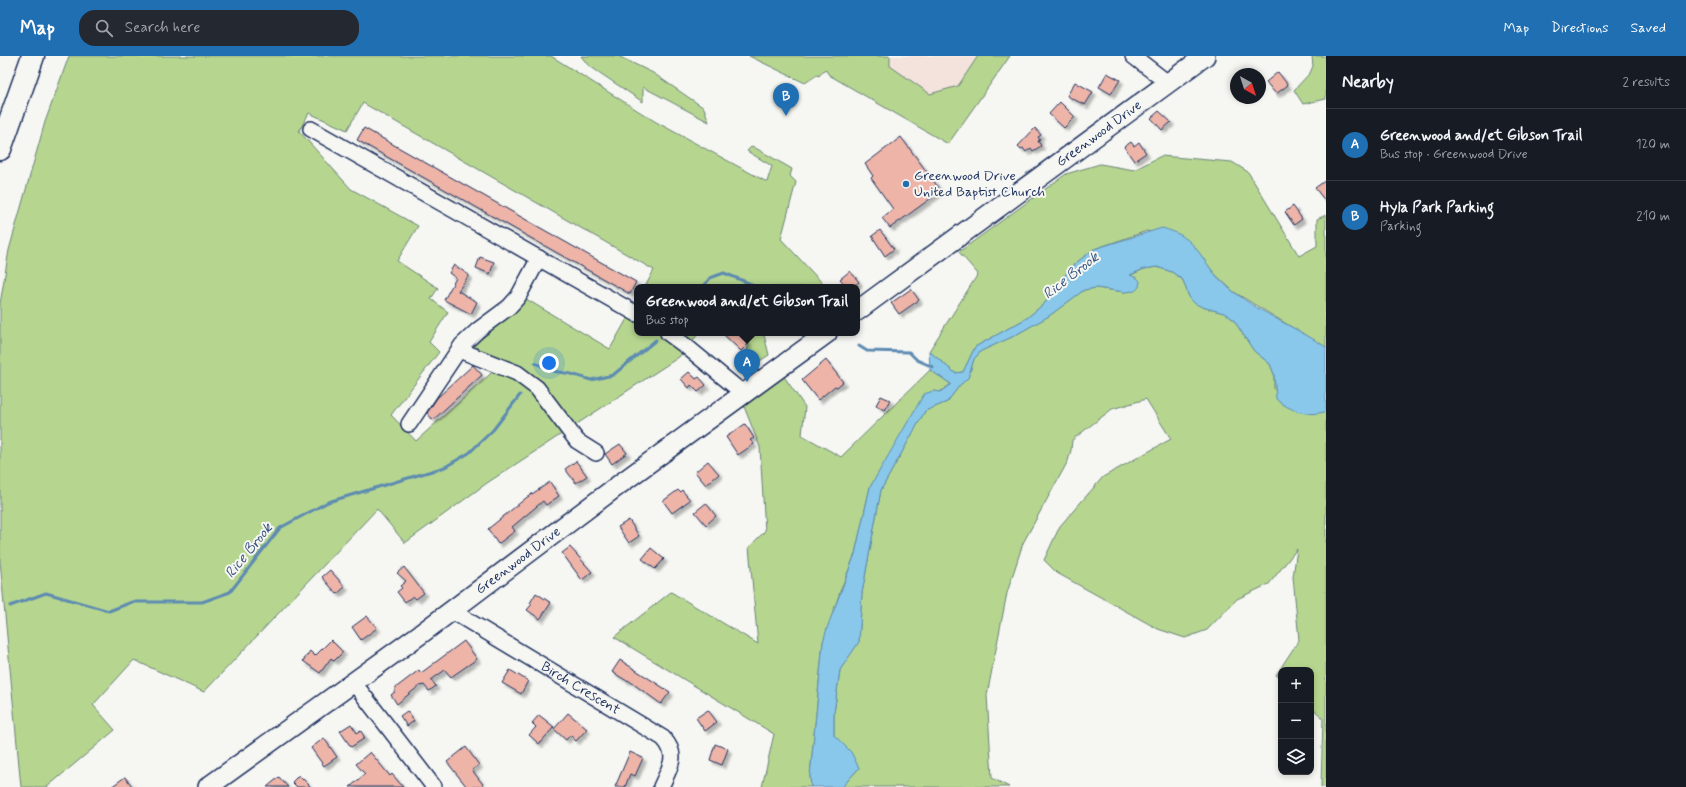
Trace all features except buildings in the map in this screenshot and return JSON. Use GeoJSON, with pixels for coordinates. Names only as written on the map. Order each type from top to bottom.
{"type":"FeatureCollection","features":[{"type":"Feature","properties":{"kind":"highway"},"geometry":{"type":"LineString","coordinates":[[0,149],[33,56]]}},
{"type":"Feature","properties":{"kind":"main road","name":"Greenwood Drive"},"geometry":{"type":"LineString","coordinates":[[860,309],[1169,84],[1205,56]]}},
{"type":"Feature","properties":{"kind":"main road","name":"Greenwood Drive"},"geometry":{"type":"LineString","coordinates":[[208,787],[354,683],[620,484],[823,336]]}},
{"type":"Feature","properties":{"kind":"street"},"geometry":{"type":"LineString","coordinates":[[1132,56],[1169,84]]}},
{"type":"Feature","properties":{"kind":"street"},"geometry":{"type":"LineString","coordinates":[[311,129],[634,312]]}},
{"type":"Feature","properties":{"kind":"street"},"geometry":{"type":"LineString","coordinates":[[409,424],[459,350],[478,330],[509,307],[518,297],[539,258]]}},
{"type":"Feature","properties":{"kind":"street"},"geometry":{"type":"LineString","coordinates":[[672,336],[688,347],[744,394]]}},
{"type":"Feature","properties":{"kind":"street"},"geometry":{"type":"LineString","coordinates":[[459,350],[516,373],[537,388],[577,441],[596,453]]}},
{"type":"Feature","properties":{"kind":"street","name":"Birch Crescent"},"geometry":{"type":"LineString","coordinates":[[452,611],[663,738],[669,744],[672,752],[672,759],[661,787]]}},
{"type":"Feature","properties":{"kind":"street"},"geometry":{"type":"LineString","coordinates":[[354,683],[434,787]]}},
{"type":"Feature","properties":{"kind":"shaded area"},"geometry":{"type":"Polygon","coordinates":[[[890,56],[978,56],[958,86],[930,94],[890,66],[890,56]]]}},
{"type":"Feature","properties":{"kind":"green space"},"geometry":{"type":"Polygon","coordinates":[[[69,56],[551,56],[656,122],[767,182],[772,166],[747,151],[752,146],[792,169],[790,176],[796,182],[781,239],[823,284],[647,284],[654,270],[363,103],[347,130],[309,113],[299,131],[351,189],[418,226],[397,261],[438,288],[431,299],[448,312],[429,342],[439,352],[391,415],[416,441],[498,367],[473,347],[526,299],[610,349],[634,306],[634,336],[696,336],[679,357],[487,483],[405,543],[377,509],[204,692],[134,660],[93,705],[115,730],[47,787],[21,787],[0,561],[0,304],[9,250],[45,122],[69,56]]]}},
{"type":"Feature","properties":{"kind":"green space"},"geometry":{"type":"Polygon","coordinates":[[[581,56],[618,56],[653,73],[704,108],[709,122],[643,87],[643,102],[588,65],[581,56]]]}},
{"type":"Feature","properties":{"kind":"green space"},"geometry":{"type":"Polygon","coordinates":[[[749,56],[890,56],[890,66],[930,94],[958,86],[978,56],[1010,56],[948,144],[829,75],[825,69],[819,76],[817,75],[805,83],[749,56]]]}},
{"type":"Feature","properties":{"kind":"green space"},"geometry":{"type":"Polygon","coordinates":[[[1312,56],[1326,56],[1326,99],[1303,104],[1294,90],[1310,73],[1313,66],[1312,56]]]}},
{"type":"Feature","properties":{"kind":"green space"},"geometry":{"type":"Polygon","coordinates":[[[1161,156],[1232,162],[1248,172],[1299,256],[1317,246],[1317,219],[1326,215],[1326,348],[1234,292],[1214,273],[1191,243],[1147,231],[1094,249],[1072,266],[1045,303],[1027,318],[975,347],[963,372],[955,373],[929,351],[978,274],[959,252],[1066,174],[1100,164],[1134,170],[1161,156]]]}},
{"type":"Feature","properties":{"kind":"green space"},"geometry":{"type":"Polygon","coordinates":[[[1157,267],[1172,272],[1183,280],[1189,297],[1202,307],[1224,313],[1233,319],[1254,351],[1270,364],[1274,374],[1274,389],[1323,412],[1326,411],[1326,787],[1321,787],[1323,718],[1314,710],[1314,667],[1281,667],[1299,640],[1293,577],[1297,549],[1269,584],[1237,599],[1207,630],[1185,638],[1158,629],[1057,573],[1044,560],[1060,526],[1103,477],[1171,439],[1146,399],[1112,409],[1072,440],[1068,461],[1023,543],[1007,593],[987,695],[992,778],[1009,787],[842,787],[859,768],[834,735],[834,713],[840,670],[859,641],[862,593],[881,490],[925,411],[947,402],[960,385],[968,378],[974,359],[981,351],[1012,337],[1049,316],[1084,290],[1096,288],[1125,292],[1129,276],[1144,269],[1157,267]]]}},
{"type":"Feature","properties":{"kind":"green space"},"geometry":{"type":"Polygon","coordinates":[[[747,336],[764,336],[769,355],[755,364],[747,354],[749,338],[747,336]]]}},
{"type":"Feature","properties":{"kind":"green space"},"geometry":{"type":"Polygon","coordinates":[[[930,370],[951,384],[940,392],[933,391],[870,487],[855,554],[823,642],[810,776],[811,787],[762,787],[774,734],[614,637],[671,592],[758,644],[749,547],[765,531],[760,447],[743,404],[783,375],[805,407],[802,435],[841,457],[930,370]]]}},
{"type":"Feature","properties":{"kind":"water"},"geometry":{"type":"Polygon","coordinates":[[[1162,228],[1181,235],[1193,245],[1214,273],[1238,295],[1326,347],[1326,411],[1313,414],[1300,412],[1276,399],[1274,374],[1270,364],[1254,351],[1233,319],[1224,313],[1202,307],[1194,303],[1189,297],[1183,280],[1172,272],[1157,267],[1144,269],[1130,275],[1140,281],[1139,287],[1135,291],[1125,292],[1096,288],[1084,290],[1049,316],[1012,337],[981,351],[974,359],[968,378],[960,385],[947,402],[925,411],[881,490],[862,593],[859,642],[840,670],[834,713],[834,735],[851,752],[859,768],[842,787],[811,787],[810,776],[823,642],[855,554],[870,487],[924,394],[933,391],[940,392],[951,384],[930,370],[929,351],[955,373],[963,372],[975,347],[1027,318],[1045,303],[1072,266],[1094,249],[1162,228]]]}},
{"type":"Feature","properties":{"kind":"waterway","name":"Rice Brook"},"geometry":{"type":"LineString","coordinates":[[705,284],[710,278],[724,273],[751,284]]}},
{"type":"Feature","properties":{"kind":"waterway","name":"Rice Brook"},"geometry":{"type":"LineString","coordinates":[[535,363],[553,371],[571,374],[591,380],[613,375],[656,340]]}},
{"type":"Feature","properties":{"kind":"waterway","name":"Rice Brook"},"geometry":{"type":"LineString","coordinates":[[859,346],[867,351],[909,352],[917,360],[933,367]]}},
{"type":"Feature","properties":{"kind":"waterway","name":"Rice Brook"},"geometry":{"type":"LineString","coordinates":[[10,606],[46,593],[109,611],[132,602],[202,602],[230,592],[280,528],[328,502],[445,467],[469,453],[493,430],[520,395]]}},
{"type":"Feature","properties":{"kind":"place","name":"Hyla Park Parking"},"geometry":{"type":"Point","coordinates":[786,116]}},
{"type":"Feature","properties":{"kind":"place","name":"Greenwood Drive United Baptist Church"},"geometry":{"type":"Point","coordinates":[906,184]}},
{"type":"Feature","properties":{"kind":"place","name":"Greenwood and/et Gibson Trail"},"geometry":{"type":"Point","coordinates":[747,382]}}]}
